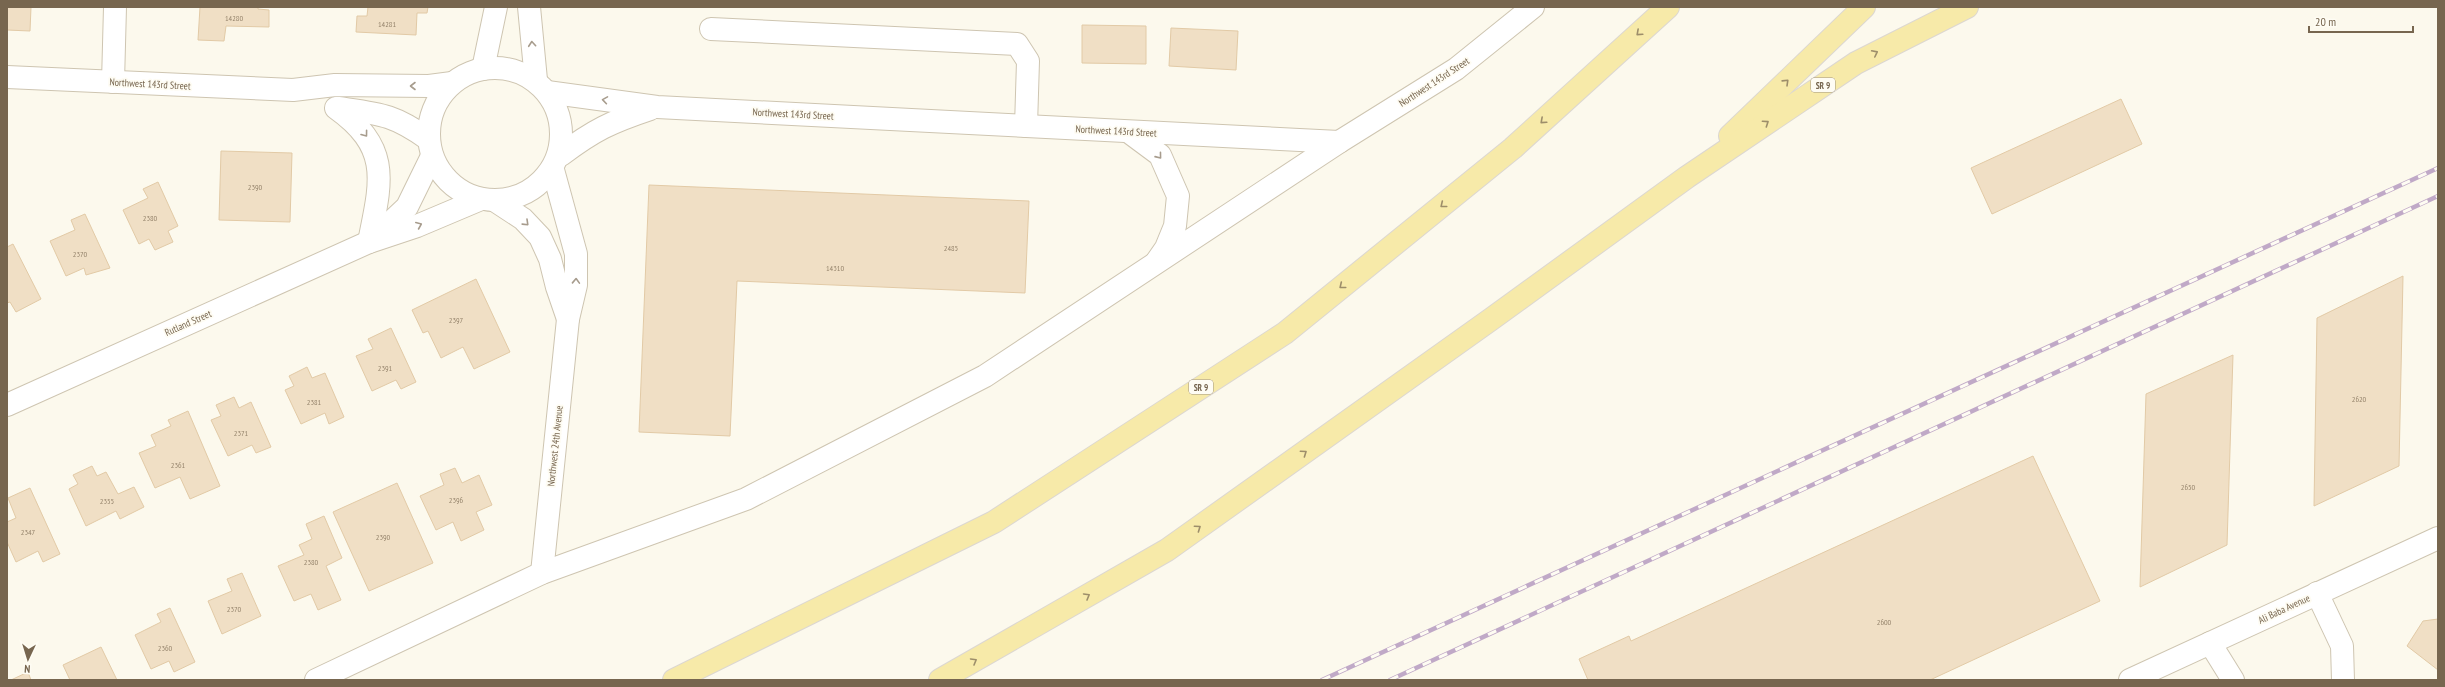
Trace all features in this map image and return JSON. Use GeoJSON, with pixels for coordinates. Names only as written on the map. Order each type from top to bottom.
{"type":"FeatureCollection","features":[{"type":"Feature","properties":{"kind":"main road","name":"SR 9"},"geometry":{"type":"LineString","coordinates":[[674,680],[994,522],[1285,333],[1513,148],[1668,7]]}},
{"type":"Feature","properties":{"kind":"main road"},"geometry":{"type":"LineString","coordinates":[[1687,176],[1864,7]]}},
{"type":"Feature","properties":{"kind":"main road","name":"SR 9"},"geometry":{"type":"LineString","coordinates":[[940,680],[1167,550],[1490,320],[1687,176],[1856,63],[1966,7]]}},
{"type":"Feature","properties":{"kind":"street"},"geometry":{"type":"LineString","coordinates":[[113,82],[115,7]]}},
{"type":"Feature","properties":{"kind":"street"},"geometry":{"type":"LineString","coordinates":[[483,69],[496,7]]}},
{"type":"Feature","properties":{"kind":"street"},"geometry":{"type":"LineString","coordinates":[[529,7],[541,86]]}},
{"type":"Feature","properties":{"kind":"street","name":"Northwest 143rd Street"},"geometry":{"type":"LineString","coordinates":[[541,86],[657,107],[1339,142],[1456,69],[1533,7]]}},
{"type":"Feature","properties":{"kind":"street"},"geometry":{"type":"LineString","coordinates":[[711,29],[1017,44],[1028,61],[1026,126]]}},
{"type":"Feature","properties":{"kind":"street"},"geometry":{"type":"LineString","coordinates":[[504,68],[524,74],[541,86],[554,102],[561,122],[563,140],[557,163],[540,183],[519,196],[487,200],[465,194],[451,184],[439,171],[430,147],[430,118],[439,98],[452,83],[467,74],[483,69],[504,68]]}},
{"type":"Feature","properties":{"kind":"street","name":"Northwest 143rd Street"},"geometry":{"type":"LineString","coordinates":[[7,77],[293,90],[335,85],[429,86],[452,83]]}},
{"type":"Feature","properties":{"kind":"street","name":"Northwest 143rd Street"},"geometry":{"type":"LineString","coordinates":[[293,90],[336,108],[384,114],[405,122],[430,147]]}},
{"type":"Feature","properties":{"kind":"street","name":"Northwest 143rd Street"},"geometry":{"type":"LineString","coordinates":[[557,163],[591,132],[616,120],[657,107]]}},
{"type":"Feature","properties":{"kind":"street"},"geometry":{"type":"LineString","coordinates":[[336,108],[356,122],[369,138],[377,157],[380,175],[369,242]]}},
{"type":"Feature","properties":{"kind":"street"},"geometry":{"type":"LineString","coordinates":[[1129,132],[1160,155],[1178,196],[1175,226],[1166,248],[1155,264]]}},
{"type":"Feature","properties":{"kind":"street"},"geometry":{"type":"LineString","coordinates":[[316,680],[542,573],[746,499],[985,376],[1339,142]]}},
{"type":"Feature","properties":{"kind":"street","name":"Rutland Street"},"geometry":{"type":"LineString","coordinates":[[369,242],[406,207],[430,147]]}},
{"type":"Feature","properties":{"kind":"street","name":"Northwest 24th Avenue"},"geometry":{"type":"LineString","coordinates":[[542,573],[568,319],[576,285],[576,254],[557,163]]}},
{"type":"Feature","properties":{"kind":"street","name":"Rutland Street"},"geometry":{"type":"LineString","coordinates":[[7,405],[369,242],[487,200]]}},
{"type":"Feature","properties":{"kind":"street","name":"Northwest 24th Avenue"},"geometry":{"type":"LineString","coordinates":[[487,200],[523,219],[540,237],[550,259],[557,287],[568,319]]}},
{"type":"Feature","properties":{"kind":"street","name":"Ali Baba Avenue"},"geometry":{"type":"LineString","coordinates":[[2140,678],[2210,643],[2438,538]]}},
{"type":"Feature","properties":{"kind":"street"},"geometry":{"type":"LineString","coordinates":[[2317,593],[2342,646],[2343,680]]}},
{"type":"Feature","properties":{"kind":"street"},"geometry":{"type":"LineString","coordinates":[[2210,643],[2233,680]]}},
{"type":"Feature","properties":{"kind":"building"},"geometry":{"type":"Polygon","coordinates":[[[7,7],[31,7],[30,31],[7,30],[7,7]]]}},
{"type":"Feature","properties":{"kind":"building"},"geometry":{"type":"Polygon","coordinates":[[[200,7],[258,7],[258,9],[269,10],[269,27],[226,26],[224,41],[198,40],[200,7]]]}},
{"type":"Feature","properties":{"kind":"building"},"geometry":{"type":"Polygon","coordinates":[[[368,7],[428,7],[427,13],[417,13],[416,35],[356,32],[357,16],[367,16],[368,7]]]}},
{"type":"Feature","properties":{"kind":"building"},"geometry":{"type":"Polygon","coordinates":[[[1082,25],[1146,26],[1146,64],[1082,63],[1082,25]]]}},
{"type":"Feature","properties":{"kind":"building"},"geometry":{"type":"Polygon","coordinates":[[[1171,28],[1238,31],[1236,70],[1169,66],[1171,28]]]}},
{"type":"Feature","properties":{"kind":"building"},"geometry":{"type":"Polygon","coordinates":[[[2121,99],[2142,144],[1992,214],[1971,168],[2121,99]]]}},
{"type":"Feature","properties":{"kind":"building"},"geometry":{"type":"Polygon","coordinates":[[[221,151],[292,153],[290,222],[219,220],[221,151]]]}},
{"type":"Feature","properties":{"kind":"building"},"geometry":{"type":"Polygon","coordinates":[[[158,182],[178,226],[168,231],[173,242],[155,250],[149,239],[139,244],[123,210],[148,198],[143,189],[158,182]]]}},
{"type":"Feature","properties":{"kind":"building"},"geometry":{"type":"Polygon","coordinates":[[[649,185],[1029,201],[1025,293],[737,281],[730,436],[639,432],[649,185]]]}},
{"type":"Feature","properties":{"kind":"building"},"geometry":{"type":"Polygon","coordinates":[[[85,214],[110,268],[86,275],[84,268],[66,276],[50,241],[75,230],[71,220],[85,214]]]}},
{"type":"Feature","properties":{"kind":"building"},"geometry":{"type":"Polygon","coordinates":[[[13,244],[41,299],[16,312],[10,302],[7,303],[7,247],[13,244]]]}},
{"type":"Feature","properties":{"kind":"building"},"geometry":{"type":"Polygon","coordinates":[[[2403,276],[2399,466],[2314,506],[2317,318],[2403,276]]]}},
{"type":"Feature","properties":{"kind":"building"},"geometry":{"type":"Polygon","coordinates":[[[476,279],[510,352],[474,369],[463,347],[441,358],[428,331],[423,333],[412,310],[476,279]]]}},
{"type":"Feature","properties":{"kind":"building"},"geometry":{"type":"Polygon","coordinates":[[[391,328],[416,382],[401,389],[396,380],[372,391],[356,356],[373,349],[368,339],[391,328]]]}},
{"type":"Feature","properties":{"kind":"building"},"geometry":{"type":"Polygon","coordinates":[[[2233,355],[2227,545],[2140,587],[2146,394],[2233,355]]]}},
{"type":"Feature","properties":{"kind":"building"},"geometry":{"type":"Polygon","coordinates":[[[307,367],[312,378],[325,373],[344,417],[329,424],[325,413],[301,424],[285,390],[294,386],[289,376],[307,367]]]}},
{"type":"Feature","properties":{"kind":"building"},"geometry":{"type":"Polygon","coordinates":[[[234,397],[239,408],[251,402],[271,447],[256,453],[252,445],[228,456],[211,420],[221,416],[216,405],[234,397]]]}},
{"type":"Feature","properties":{"kind":"building"},"geometry":{"type":"Polygon","coordinates":[[[188,411],[220,486],[190,499],[180,477],[155,488],[139,453],[156,446],[151,435],[171,426],[168,420],[188,411]]]}},
{"type":"Feature","properties":{"kind":"building"},"geometry":{"type":"Polygon","coordinates":[[[2033,456],[2100,601],[1930,680],[1588,680],[1579,659],[1629,636],[1631,641],[2033,456]]]}},
{"type":"Feature","properties":{"kind":"building"},"geometry":{"type":"Polygon","coordinates":[[[92,466],[97,476],[106,472],[118,494],[134,487],[144,507],[120,519],[116,511],[86,526],[69,489],[78,484],[73,475],[92,466]]]}},
{"type":"Feature","properties":{"kind":"building"},"geometry":{"type":"Polygon","coordinates":[[[455,468],[462,483],[479,475],[492,505],[476,512],[484,530],[461,541],[453,522],[436,530],[420,496],[444,485],[440,474],[455,468]]]}},
{"type":"Feature","properties":{"kind":"building"},"geometry":{"type":"Polygon","coordinates":[[[397,483],[433,563],[369,591],[333,512],[397,483]]]}},
{"type":"Feature","properties":{"kind":"building"},"geometry":{"type":"Polygon","coordinates":[[[30,488],[60,554],[43,562],[38,551],[16,562],[7,542],[7,522],[16,518],[8,498],[30,488]]]}},
{"type":"Feature","properties":{"kind":"building"},"geometry":{"type":"Polygon","coordinates":[[[324,516],[342,558],[326,566],[341,600],[318,610],[311,594],[294,601],[278,566],[304,555],[299,545],[312,539],[306,524],[324,516]]]}},
{"type":"Feature","properties":{"kind":"building"},"geometry":{"type":"Polygon","coordinates":[[[242,573],[261,616],[222,634],[208,601],[232,591],[227,579],[242,573]]]}},
{"type":"Feature","properties":{"kind":"building"},"geometry":{"type":"Polygon","coordinates":[[[170,608],[195,662],[174,672],[169,661],[151,669],[135,635],[161,622],[157,614],[170,608]]]}},
{"type":"Feature","properties":{"kind":"building"},"geometry":{"type":"Polygon","coordinates":[[[2438,619],[2438,670],[2407,646],[2423,621],[2438,619]]]}},
{"type":"Feature","properties":{"kind":"building"},"geometry":{"type":"Polygon","coordinates":[[[101,647],[117,680],[70,680],[63,665],[101,647]]]}},
{"type":"Feature","properties":{"kind":"building"},"geometry":{"type":"Polygon","coordinates":[[[28,672],[31,680],[11,680],[28,672]]]}},
{"type":"Feature","properties":{"kind":"railway"},"geometry":{"type":"LineString","coordinates":[[1322,680],[2438,168]]}},
{"type":"Feature","properties":{"kind":"railway"},"geometry":{"type":"LineString","coordinates":[[1390,680],[2438,196]]}}]}
